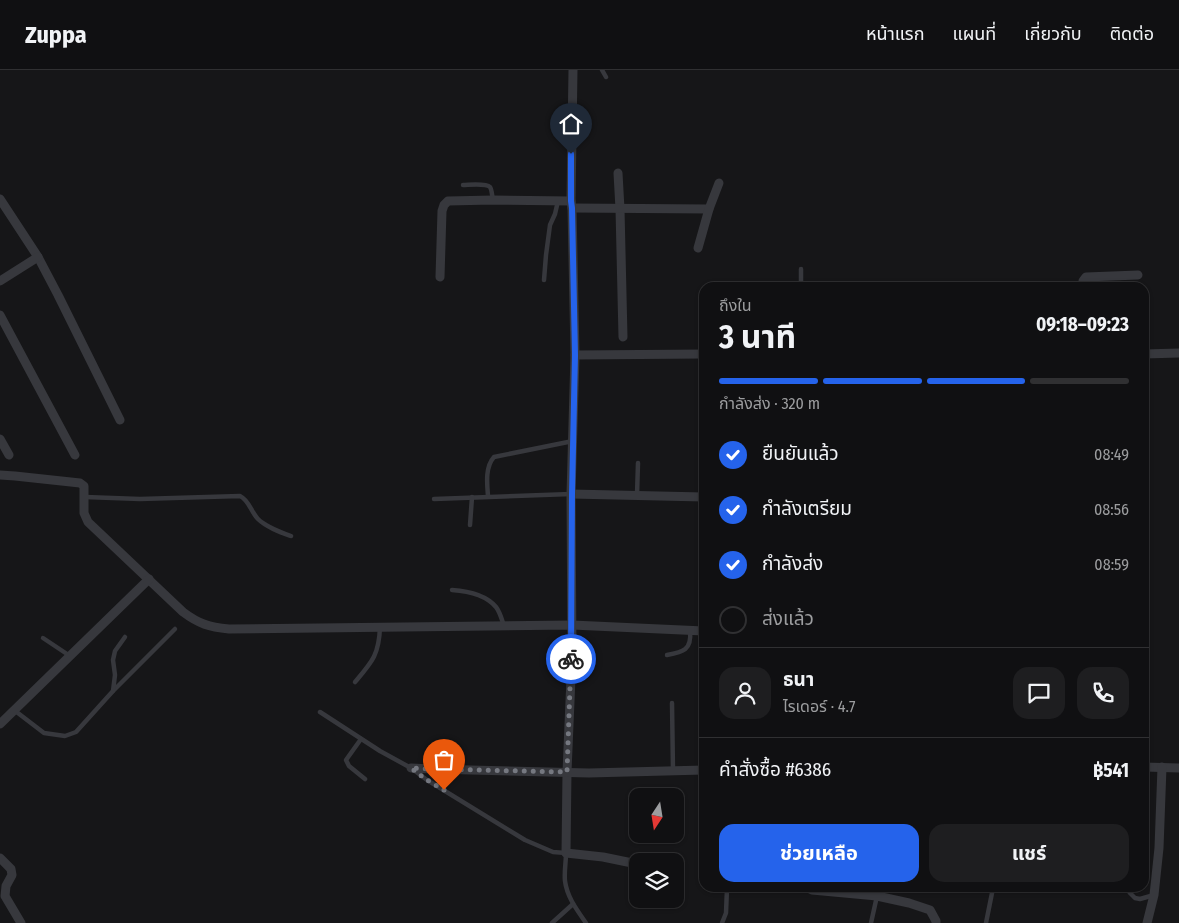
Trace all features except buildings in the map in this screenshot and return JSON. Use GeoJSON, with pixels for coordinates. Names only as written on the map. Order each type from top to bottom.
{"type":"FeatureCollection","features":[{"type":"Feature","properties":{"kind":"street"},"geometry":{"type":"LineString","coordinates":[[573,70],[572,205],[575,355],[572,441],[572,625],[566,853],[629,863]]}},
{"type":"Feature","properties":{"kind":"street"},"geometry":{"type":"LineString","coordinates":[[618,172],[623,337]]}},
{"type":"Feature","properties":{"kind":"street"},"geometry":{"type":"LineString","coordinates":[[698,248],[709,209],[719,183]]}},
{"type":"Feature","properties":{"kind":"street"},"geometry":{"type":"LineString","coordinates":[[0,198],[38,257],[120,420]]}},
{"type":"Feature","properties":{"kind":"street"},"geometry":{"type":"LineString","coordinates":[[440,277],[442,212],[444,205],[448,201],[558,201],[572,205],[620,208],[709,209]]}},
{"type":"Feature","properties":{"kind":"street"},"geometry":{"type":"LineString","coordinates":[[0,281],[38,257]]}},
{"type":"Feature","properties":{"kind":"street"},"geometry":{"type":"LineString","coordinates":[[1083,282],[1086,277],[1138,275]]}},
{"type":"Feature","properties":{"kind":"street"},"geometry":{"type":"LineString","coordinates":[[0,315],[75,455]]}},
{"type":"Feature","properties":{"kind":"street"},"geometry":{"type":"LineString","coordinates":[[1149,354],[1179,353]]}},
{"type":"Feature","properties":{"kind":"street"},"geometry":{"type":"LineString","coordinates":[[575,355],[699,354]]}},
{"type":"Feature","properties":{"kind":"street"},"geometry":{"type":"LineString","coordinates":[[0,439],[9,455]]}},
{"type":"Feature","properties":{"kind":"street"},"geometry":{"type":"LineString","coordinates":[[0,476],[80,483],[84,486],[84,513],[88,522],[195,621],[212,627],[572,625],[699,631]]}},
{"type":"Feature","properties":{"kind":"street"},"geometry":{"type":"LineString","coordinates":[[572,494],[699,497]]}},
{"type":"Feature","properties":{"kind":"street"},"geometry":{"type":"LineString","coordinates":[[0,724],[149,579]]}},
{"type":"Feature","properties":{"kind":"street"},"geometry":{"type":"LineString","coordinates":[[1149,767],[1179,768]]}},
{"type":"Feature","properties":{"kind":"street"},"geometry":{"type":"LineString","coordinates":[[1147,923],[1154,895],[1159,848],[1162,767]]}},
{"type":"Feature","properties":{"kind":"street"},"geometry":{"type":"LineString","coordinates":[[411,768],[567,772],[699,770]]}},
{"type":"Feature","properties":{"kind":"street"},"geometry":{"type":"LineString","coordinates":[[0,858],[11,869],[12,875],[6,886],[5,896],[21,923]]}},
{"type":"Feature","properties":{"kind":"street"},"geometry":{"type":"LineString","coordinates":[[834,892],[877,896],[909,903],[930,910],[936,923]]}},
{"type":"Feature","properties":{"kind":"lane"},"geometry":{"type":"LineString","coordinates":[[602,70],[606,77]]}},
{"type":"Feature","properties":{"kind":"lane"},"geometry":{"type":"LineString","coordinates":[[463,185],[489,186],[493,200]]}},
{"type":"Feature","properties":{"kind":"lane"},"geometry":{"type":"LineString","coordinates":[[544,280],[550,225],[558,201]]}},
{"type":"Feature","properties":{"kind":"lane"},"geometry":{"type":"LineString","coordinates":[[801,269],[801,282]]}},
{"type":"Feature","properties":{"kind":"lane"},"geometry":{"type":"LineString","coordinates":[[488,496],[489,464],[494,457],[572,441]]}},
{"type":"Feature","properties":{"kind":"lane"},"geometry":{"type":"LineString","coordinates":[[637,495],[638,463]]}},
{"type":"Feature","properties":{"kind":"lane"},"geometry":{"type":"LineString","coordinates":[[434,499],[572,494]]}},
{"type":"Feature","properties":{"kind":"lane"},"geometry":{"type":"LineString","coordinates":[[85,496],[140,499],[240,496],[246,500],[259,520],[269,527],[292,536]]}},
{"type":"Feature","properties":{"kind":"lane"},"geometry":{"type":"LineString","coordinates":[[470,525],[472,497]]}},
{"type":"Feature","properties":{"kind":"lane"},"geometry":{"type":"LineString","coordinates":[[452,590],[485,598],[496,607],[504,626]]}},
{"type":"Feature","properties":{"kind":"lane"},"geometry":{"type":"LineString","coordinates":[[355,682],[371,664],[377,652],[380,641],[380,627]]}},
{"type":"Feature","properties":{"kind":"lane"},"geometry":{"type":"LineString","coordinates":[[14,710],[44,733],[65,736],[76,732],[113,691],[175,630]]}},
{"type":"Feature","properties":{"kind":"lane"},"geometry":{"type":"LineString","coordinates":[[667,655],[682,652],[688,647],[691,639],[690,631]]}},
{"type":"Feature","properties":{"kind":"lane"},"geometry":{"type":"LineString","coordinates":[[113,691],[115,675],[113,660],[115,651],[125,637]]}},
{"type":"Feature","properties":{"kind":"lane"},"geometry":{"type":"LineString","coordinates":[[43,638],[70,656]]}},
{"type":"Feature","properties":{"kind":"lane"},"geometry":{"type":"LineString","coordinates":[[672,703],[673,771]]}},
{"type":"Feature","properties":{"kind":"lane"},"geometry":{"type":"LineString","coordinates":[[320,712],[525,840],[553,852],[566,853],[565,880],[568,895],[586,923]]}},
{"type":"Feature","properties":{"kind":"lane"},"geometry":{"type":"LineString","coordinates":[[361,739],[346,760],[349,766],[365,780]]}},
{"type":"Feature","properties":{"kind":"lane"},"geometry":{"type":"LineString","coordinates":[[722,923],[726,913],[727,892]]}},
{"type":"Feature","properties":{"kind":"lane"},"geometry":{"type":"LineString","coordinates":[[986,923],[992,892]]}},
{"type":"Feature","properties":{"kind":"lane"},"geometry":{"type":"LineString","coordinates":[[1129,892],[1134,898],[1140,899],[1154,895]]}},
{"type":"Feature","properties":{"kind":"lane"},"geometry":{"type":"LineString","coordinates":[[870,923],[877,896]]}},
{"type":"Feature","properties":{"kind":"lane"},"geometry":{"type":"LineString","coordinates":[[552,923],[573,904]]}},
{"type":"Feature","properties":{"kind":"way so far"},"geometry":{"type":"LineString","coordinates":[[444,790],[411,768],[567,772],[571,659]]}},
{"type":"Feature","properties":{"kind":"route"},"geometry":{"type":"LineString","coordinates":[[571,154],[575,355],[571,659]]}}]}
